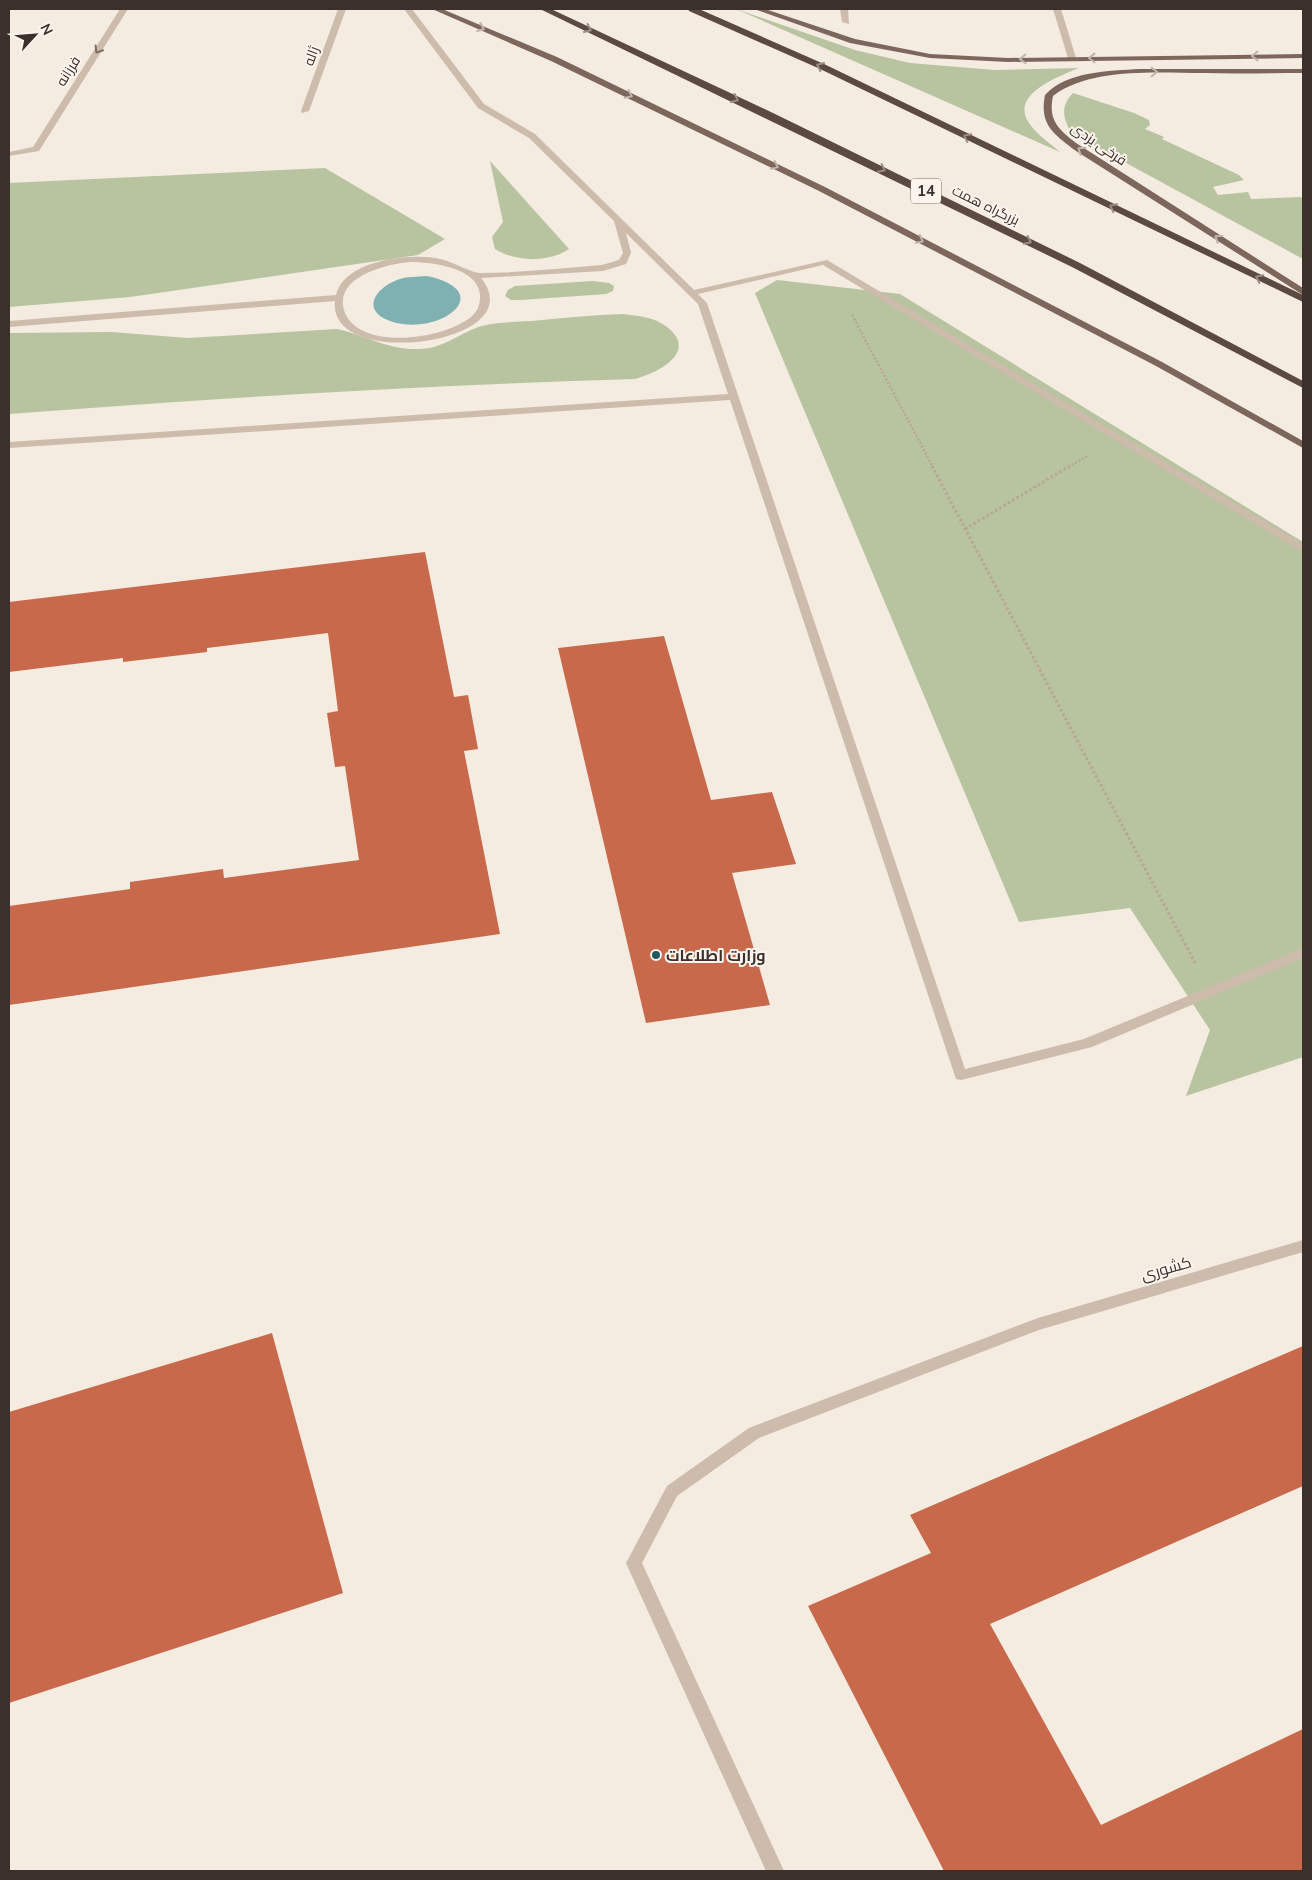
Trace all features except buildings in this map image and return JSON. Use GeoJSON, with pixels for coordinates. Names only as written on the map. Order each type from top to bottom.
{"type":"FeatureCollection","features":[{"type":"Feature","properties":{"kind":"highway","name":"بزرگراه همت"},"geometry":{"type":"LineString","coordinates":[[544,9],[769,114],[1076,265],[1303,385]]}},
{"type":"Feature","properties":{"kind":"highway"},"geometry":{"type":"LineString","coordinates":[[692,9],[820,66],[1303,299]]}},
{"type":"Feature","properties":{"kind":"main road"},"geometry":{"type":"LineString","coordinates":[[436,9],[554,59],[822,189],[1160,364],[1303,445]]}},
{"type":"Feature","properties":{"kind":"main road"},"geometry":{"type":"LineString","coordinates":[[758,9],[853,41],[930,56],[979,60],[1303,56]]}},
{"type":"Feature","properties":{"kind":"main road","name":"فرخی یزدی"},"geometry":{"type":"LineString","coordinates":[[1303,71],[1109,73],[1074,80],[1062,86],[1051,92],[1045,107],[1049,122],[1060,136],[1303,292]]}},
{"type":"Feature","properties":{"kind":"street","name":"فرزانه"},"geometry":{"type":"LineString","coordinates":[[9,154],[36,149],[124,9]]}},
{"type":"Feature","properties":{"kind":"street","name":"ژاله"},"geometry":{"type":"LineString","coordinates":[[305,111],[342,9]]}},
{"type":"Feature","properties":{"kind":"street"},"geometry":{"type":"LineString","coordinates":[[408,9],[481,106],[532,136],[702,303],[961,1075],[1087,1043],[1303,953]]}},
{"type":"Feature","properties":{"kind":"street"},"geometry":{"type":"LineString","coordinates":[[844,9],[846,22]]}},
{"type":"Feature","properties":{"kind":"street"},"geometry":{"type":"LineString","coordinates":[[1057,9],[1072,58]]}},
{"type":"Feature","properties":{"kind":"street"},"geometry":{"type":"LineString","coordinates":[[474,276],[602,268],[623,262],[627,253],[618,220]]}},
{"type":"Feature","properties":{"kind":"street"},"geometry":{"type":"LineString","coordinates":[[419,259],[441,261],[460,267],[474,276],[483,288],[485,301],[478,314],[464,327],[449,333],[417,341],[390,340],[367,335],[350,325],[339,312],[338,298],[344,285],[358,274],[375,266],[396,260],[419,259]]}},
{"type":"Feature","properties":{"kind":"street"},"geometry":{"type":"LineString","coordinates":[[692,293],[824,262],[1303,548]]}},
{"type":"Feature","properties":{"kind":"street"},"geometry":{"type":"LineString","coordinates":[[9,324],[338,298]]}},
{"type":"Feature","properties":{"kind":"street"},"geometry":{"type":"LineString","coordinates":[[9,445],[734,397]]}},
{"type":"Feature","properties":{"kind":"street","name":"کشوری"},"geometry":{"type":"LineString","coordinates":[[775,1871],[634,1563],[672,1491],[754,1433],[1038,1324],[1303,1246]]}},
{"type":"Feature","properties":{"kind":"path"},"geometry":{"type":"LineString","coordinates":[[851,314],[1210,993]]}},
{"type":"Feature","properties":{"kind":"path"},"geometry":{"type":"LineString","coordinates":[[965,529],[1117,437]]}},
{"type":"Feature","properties":{"kind":"green space"},"geometry":{"type":"Polygon","coordinates":[[[736,9],[855,50],[910,63],[995,70],[1079,68],[1039,88],[1026,103],[1025,113],[1029,123],[1060,152],[736,9]]]}},
{"type":"Feature","properties":{"kind":"green space"},"geometry":{"type":"Polygon","coordinates":[[[1073,93],[1134,113],[1149,120],[1150,125],[1145,129],[1164,137],[1162,139],[1239,175],[1244,180],[1213,187],[1218,195],[1248,192],[1251,199],[1301,197],[1303,201],[1303,259],[1071,133],[1064,112],[1066,103],[1073,93]]]}},
{"type":"Feature","properties":{"kind":"green space"},"geometry":{"type":"Polygon","coordinates":[[[490,161],[569,249],[552,257],[532,259],[512,256],[495,249],[492,237],[503,222],[490,161]]]}},
{"type":"Feature","properties":{"kind":"green space"},"geometry":{"type":"Polygon","coordinates":[[[325,168],[445,239],[418,255],[130,297],[9,307],[9,183],[325,168]]]}},
{"type":"Feature","properties":{"kind":"green space"},"geometry":{"type":"Polygon","coordinates":[[[777,280],[900,294],[1303,542],[1303,1057],[1186,1096],[1210,1030],[1130,908],[1019,922],[755,293],[777,280]]]}},
{"type":"Feature","properties":{"kind":"green space"},"geometry":{"type":"Polygon","coordinates":[[[593,281],[609,283],[614,286],[613,291],[606,294],[521,300],[511,300],[505,296],[508,290],[515,286],[593,281]]]}},
{"type":"Feature","properties":{"kind":"green space"},"geometry":{"type":"Polygon","coordinates":[[[623,314],[652,319],[667,327],[676,336],[679,345],[677,353],[672,360],[664,367],[635,379],[322,393],[9,414],[9,333],[111,332],[188,338],[337,329],[387,345],[418,349],[436,346],[482,326],[623,314]]]}},
{"type":"Feature","properties":{"kind":"water"},"geometry":{"type":"Polygon","coordinates":[[[427,276],[448,283],[459,292],[460,302],[454,311],[442,318],[426,323],[408,325],[390,321],[375,311],[374,299],[383,288],[404,278],[427,276]]]}},
{"type":"Feature","properties":{"kind":"place","name":"وزارت اطلاعات"},"geometry":{"type":"Point","coordinates":[656,955]}}]}
